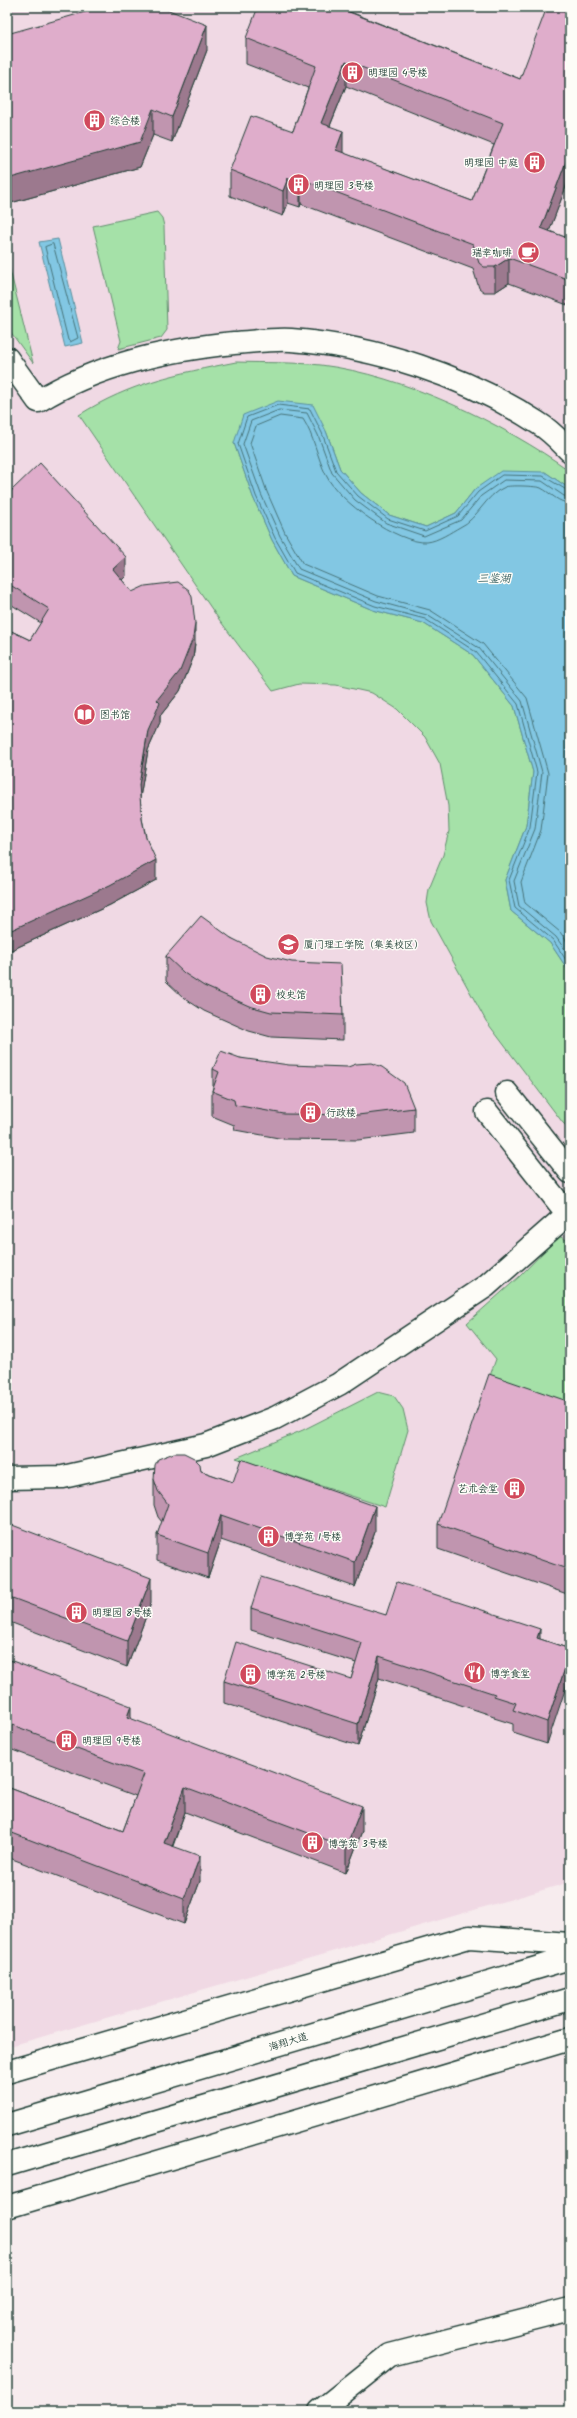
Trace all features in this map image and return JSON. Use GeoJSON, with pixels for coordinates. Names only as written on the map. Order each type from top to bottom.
{"type":"FeatureCollection","features":[{"type":"Feature","properties":{"kind":"main road"},"geometry":{"type":"LineString","coordinates":[[7,358],[38,401],[80,379],[161,353],[201,346],[290,340],[342,347],[394,357],[445,375],[495,398],[539,423],[570,450]]}},
{"type":"Feature","properties":{"kind":"main road"},"geometry":{"type":"LineString","coordinates":[[507,1093],[570,1172]]}},
{"type":"Feature","properties":{"kind":"main road"},"geometry":{"type":"LineString","coordinates":[[7,1478],[63,1477],[206,1445],[275,1418],[339,1384],[424,1329],[486,1286],[569,1215],[487,1112]]}},
{"type":"Feature","properties":{"kind":"main road"},"geometry":{"type":"LineString","coordinates":[[7,2072],[469,1937],[570,1944]]}},
{"type":"Feature","properties":{"kind":"main road","name":"海翔大道"},"geometry":{"type":"LineString","coordinates":[[7,2125],[570,1958]]}},
{"type":"Feature","properties":{"kind":"main road"},"geometry":{"type":"LineString","coordinates":[[7,2165],[570,1999]]}},
{"type":"Feature","properties":{"kind":"main road"},"geometry":{"type":"LineString","coordinates":[[7,2207],[570,2039]]}},
{"type":"Feature","properties":{"kind":"main road"},"geometry":{"type":"LineString","coordinates":[[320,2411],[390,2354],[570,2309]]}},
{"type":"Feature","properties":{"kind":"shaded area","name":"厦门理工学院（集美校区）"},"geometry":{"type":"Polygon","coordinates":[[[7,7],[570,7],[570,1882],[7,2047],[7,7]]]}},
{"type":"Feature","properties":{"kind":"green space"},"geometry":{"type":"Polygon","coordinates":[[[157,212],[162,218],[164,226],[167,330],[161,338],[118,349],[121,341],[93,226],[157,212]]]}},
{"type":"Feature","properties":{"kind":"green space"},"geometry":{"type":"Polygon","coordinates":[[[7,258],[33,363],[7,327],[7,258]]]}},
{"type":"Feature","properties":{"kind":"green space"},"geometry":{"type":"Polygon","coordinates":[[[236,362],[321,365],[352,370],[385,379],[418,390],[483,419],[543,453],[570,471],[570,489],[545,472],[475,489],[456,513],[426,527],[389,515],[361,493],[340,469],[326,431],[234,443],[253,497],[272,540],[292,576],[373,610],[423,623],[473,655],[514,706],[533,772],[526,826],[505,880],[511,911],[550,943],[570,973],[570,1129],[563,1123],[486,1021],[431,921],[427,903],[429,889],[443,855],[449,831],[448,806],[440,764],[425,737],[397,709],[372,693],[336,685],[299,684],[273,691],[218,618],[79,415],[117,394],[136,387],[174,375],[236,362]]]}},
{"type":"Feature","properties":{"kind":"green space"},"geometry":{"type":"Polygon","coordinates":[[[559,1236],[570,1242],[570,1414],[486,1387],[496,1359],[467,1323],[520,1276],[559,1236]]]}},
{"type":"Feature","properties":{"kind":"green space"},"geometry":{"type":"Polygon","coordinates":[[[378,1392],[394,1396],[403,1409],[408,1430],[385,1507],[236,1458],[303,1430],[378,1392]]]}},
{"type":"Feature","properties":{"kind":"water"},"geometry":{"type":"Polygon","coordinates":[[[58,239],[83,343],[65,347],[39,242],[58,239]]]}},
{"type":"Feature","properties":{"kind":"water","name":"三鉴湖"},"geometry":{"type":"Polygon","coordinates":[[[278,401],[313,405],[326,431],[340,469],[361,493],[389,515],[426,527],[456,513],[475,489],[501,471],[545,472],[570,489],[570,973],[550,943],[511,911],[505,880],[526,826],[533,772],[514,706],[473,655],[423,623],[373,610],[292,576],[272,540],[253,497],[234,443],[243,415],[278,401]]]}},
{"type":"Feature","properties":{"kind":"building","name":"综合楼"},"geometry":{"type":"Polygon","coordinates":[[[103,7],[161,7],[207,25],[172,117],[153,109],[140,142],[7,179],[7,34],[103,7]]]}},
{"type":"Feature","properties":{"kind":"building"},"geometry":{"type":"Polygon","coordinates":[[[258,7],[304,7],[316,11],[317,7],[340,7],[339,8],[520,79],[547,7],[570,7],[570,151],[541,228],[570,239],[570,280],[509,258],[495,267],[484,267],[479,263],[473,244],[301,179],[300,182],[288,178],[283,191],[230,170],[251,116],[293,131],[316,66],[246,38],[258,7]],[[346,61],[321,123],[343,131],[336,150],[472,201],[503,123],[346,61]]]}},
{"type":"Feature","properties":{"kind":"building","name":"图书馆"},"geometry":{"type":"Polygon","coordinates":[[[40,463],[126,557],[113,569],[132,592],[145,586],[178,582],[189,590],[192,597],[195,623],[193,638],[180,671],[157,700],[160,703],[148,730],[139,785],[142,819],[146,838],[156,860],[110,885],[7,932],[7,629],[30,640],[49,609],[7,583],[7,496],[40,463]]]}},
{"type":"Feature","properties":{"kind":"building"},"geometry":{"type":"Polygon","coordinates":[[[201,916],[231,938],[267,956],[292,962],[341,964],[343,1015],[271,1012],[249,1006],[204,986],[184,973],[166,956],[201,916]]]}},
{"type":"Feature","properties":{"kind":"building"},"geometry":{"type":"Polygon","coordinates":[[[221,1051],[240,1058],[289,1065],[348,1067],[356,1064],[371,1063],[382,1067],[404,1083],[414,1108],[358,1115],[284,1114],[235,1105],[234,1100],[212,1091],[219,1072],[213,1069],[221,1051]]]}},
{"type":"Feature","properties":{"kind":"building","name":"艺术会堂"},"geometry":{"type":"Polygon","coordinates":[[[489,1374],[570,1402],[570,1570],[438,1524],[489,1374]]]}},
{"type":"Feature","properties":{"kind":"building"},"geometry":{"type":"Polygon","coordinates":[[[174,1453],[184,1453],[194,1458],[200,1464],[201,1471],[233,1482],[241,1459],[375,1506],[355,1562],[221,1515],[208,1553],[157,1535],[168,1504],[158,1491],[154,1479],[155,1465],[158,1459],[174,1453]]]}},
{"type":"Feature","properties":{"kind":"building","name":"明理园 8号楼"},"geometry":{"type":"Polygon","coordinates":[[[7,1523],[151,1578],[127,1641],[7,1596],[7,1523]]]}},
{"type":"Feature","properties":{"kind":"building"},"geometry":{"type":"Polygon","coordinates":[[[261,1577],[386,1615],[397,1582],[540,1629],[537,1638],[570,1649],[570,1653],[547,1722],[513,1710],[516,1703],[494,1696],[495,1694],[379,1656],[358,1724],[224,1681],[236,1642],[351,1679],[362,1643],[251,1608],[261,1577]]]}},
{"type":"Feature","properties":{"kind":"building"},"geometry":{"type":"Polygon","coordinates":[[[7,1659],[131,1706],[127,1717],[362,1806],[346,1847],[185,1787],[164,1843],[200,1856],[184,1899],[7,1831],[7,1787],[123,1831],[144,1774],[7,1723],[7,1659]]]}},
{"type":"Feature","properties":{"kind":"place","name":"明理园 4号楼"},"geometry":{"type":"Point","coordinates":[352,72]}},
{"type":"Feature","properties":{"kind":"place","name":"综合楼"},"geometry":{"type":"Point","coordinates":[94,120]}},
{"type":"Feature","properties":{"kind":"place","name":"明理园 中庭"},"geometry":{"type":"Point","coordinates":[534,162]}},
{"type":"Feature","properties":{"kind":"place","name":"明理园 3号楼"},"geometry":{"type":"Point","coordinates":[299,185]}},
{"type":"Feature","properties":{"kind":"place","name":"瑞幸咖啡"},"geometry":{"type":"Point","coordinates":[528,252]}},
{"type":"Feature","properties":{"kind":"place","name":"图书馆"},"geometry":{"type":"Point","coordinates":[85,714]}},
{"type":"Feature","properties":{"kind":"place","name":"厦门理工学院（集美校区）"},"geometry":{"type":"Point","coordinates":[288,944]}},
{"type":"Feature","properties":{"kind":"place","name":"校史馆"},"geometry":{"type":"Point","coordinates":[260,994]}},
{"type":"Feature","properties":{"kind":"place","name":"行政楼"},"geometry":{"type":"Point","coordinates":[310,1112]}},
{"type":"Feature","properties":{"kind":"place","name":"艺术会堂"},"geometry":{"type":"Point","coordinates":[514,1488]}},
{"type":"Feature","properties":{"kind":"place","name":"博学苑 1号楼"},"geometry":{"type":"Point","coordinates":[269,1536]}},
{"type":"Feature","properties":{"kind":"place","name":"明理园 8号楼"},"geometry":{"type":"Point","coordinates":[77,1612]}},
{"type":"Feature","properties":{"kind":"place","name":"博学食堂"},"geometry":{"type":"Point","coordinates":[475,1673]}},
{"type":"Feature","properties":{"kind":"place","name":"博学苑 2号楼"},"geometry":{"type":"Point","coordinates":[251,1674]}},
{"type":"Feature","properties":{"kind":"place","name":"明理园 9号楼"},"geometry":{"type":"Point","coordinates":[67,1740]}},
{"type":"Feature","properties":{"kind":"place","name":"博学苑 3号楼"},"geometry":{"type":"Point","coordinates":[313,1843]}}]}
